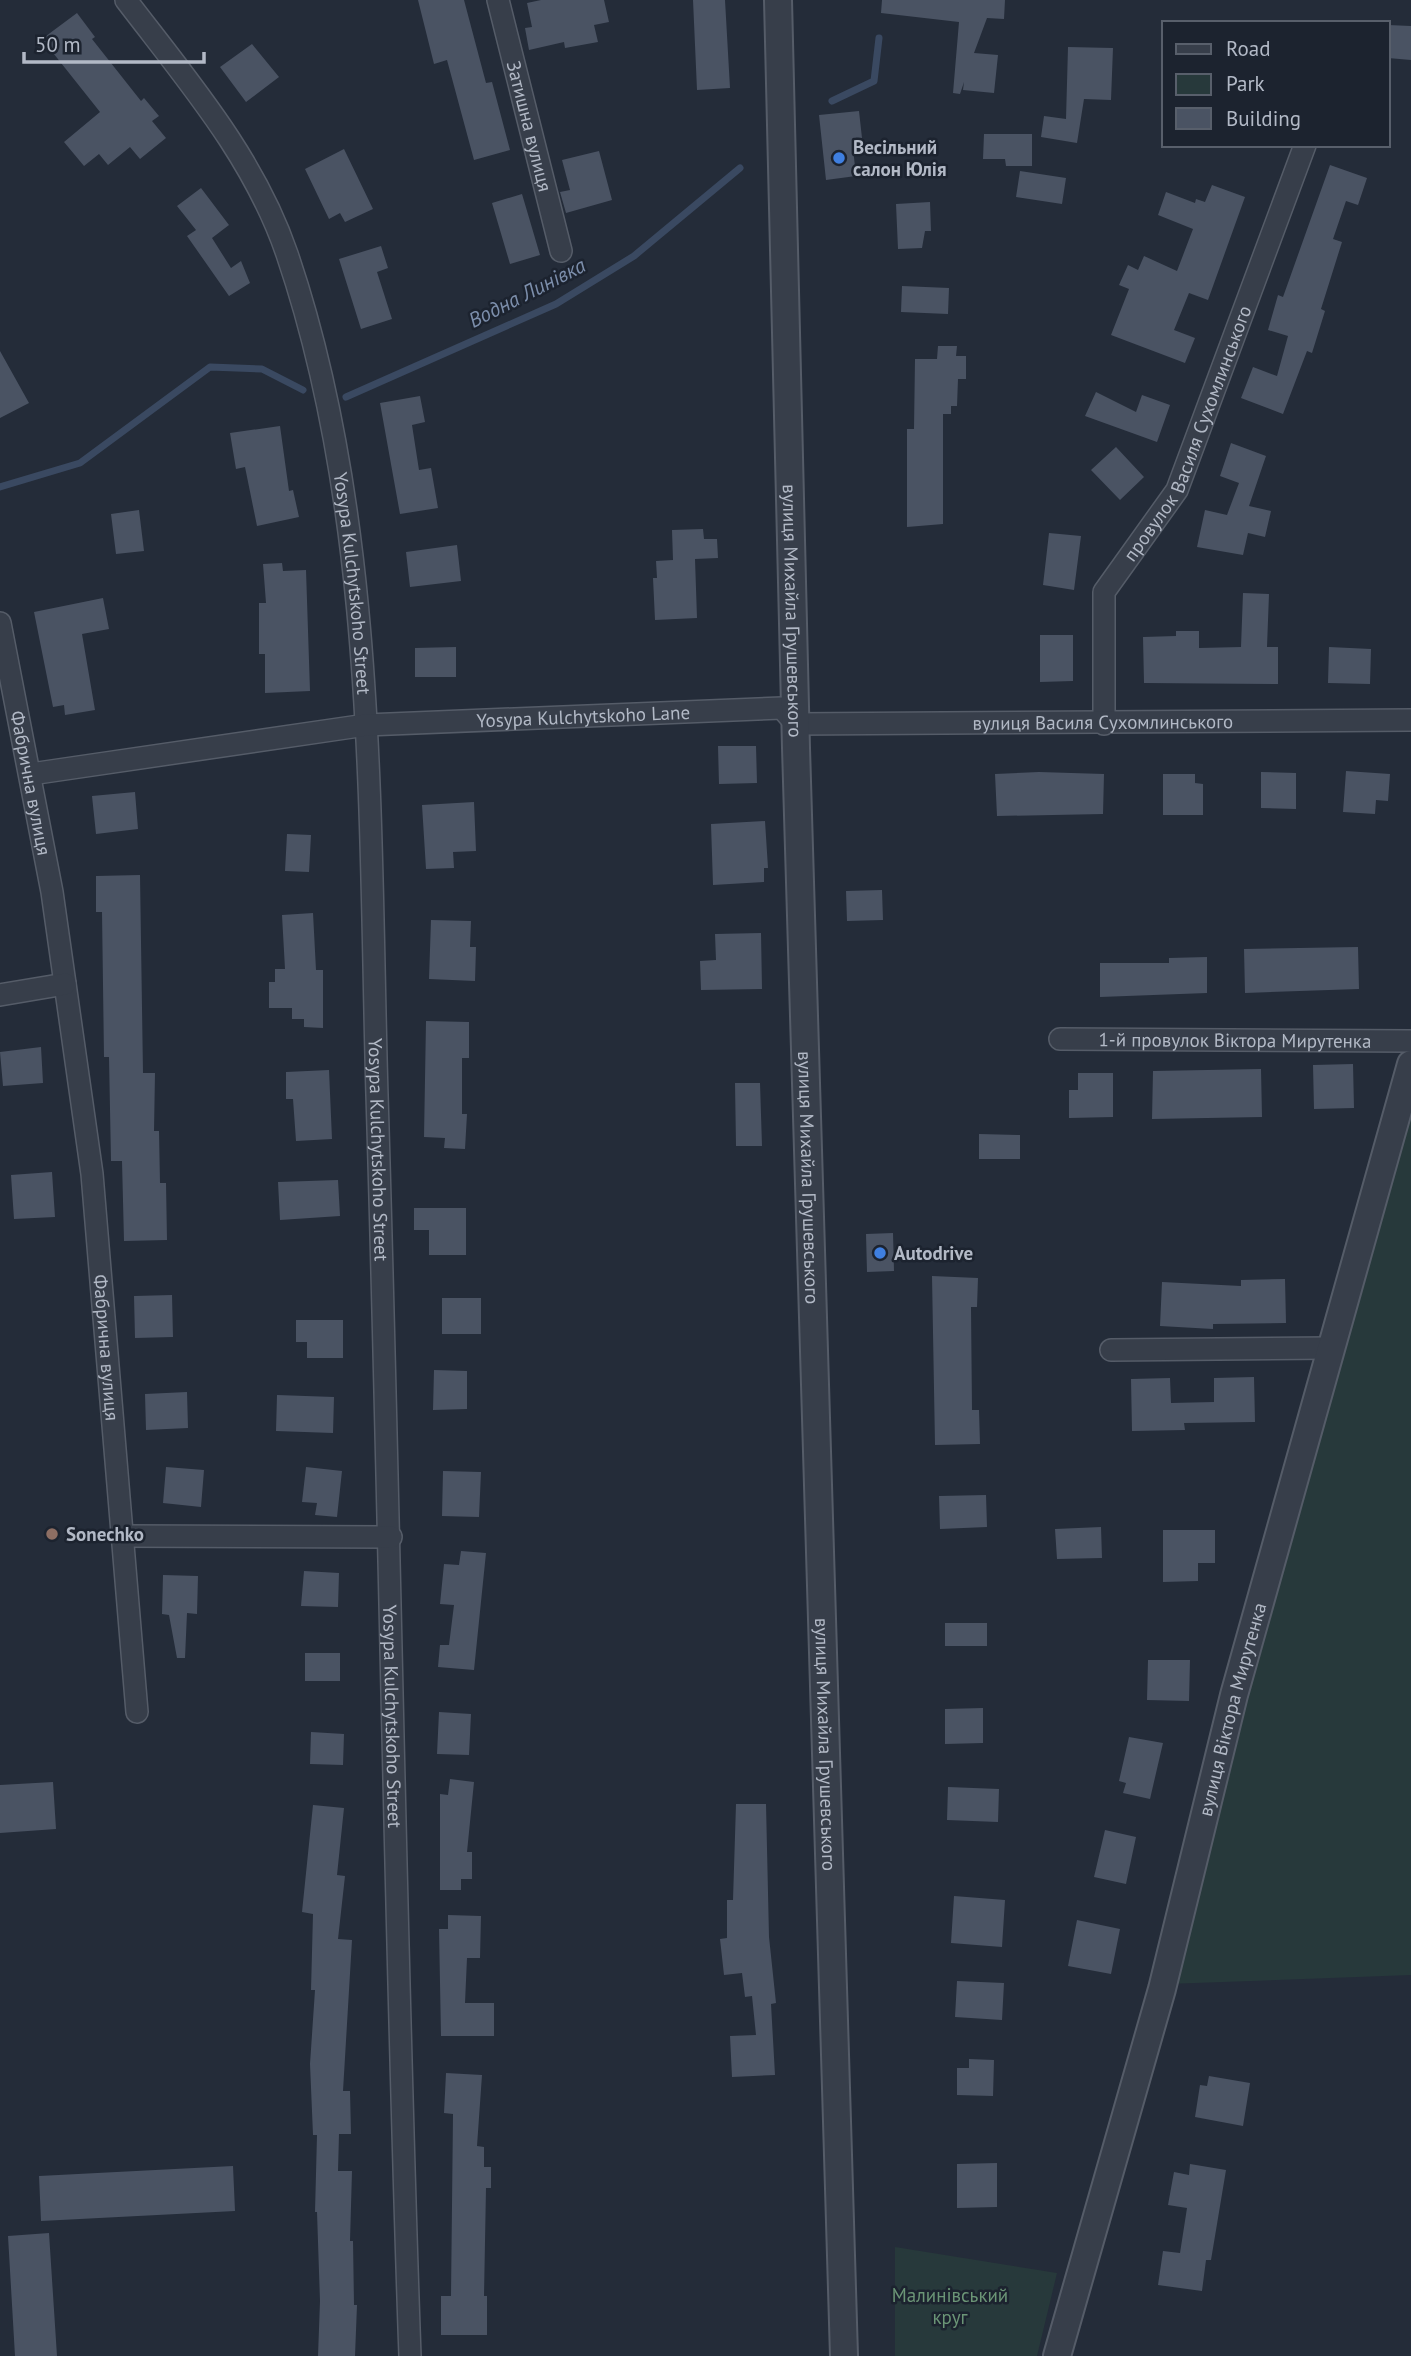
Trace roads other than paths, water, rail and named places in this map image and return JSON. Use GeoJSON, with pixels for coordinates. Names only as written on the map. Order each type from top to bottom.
{"type":"FeatureCollection","features":[{"type":"Feature","properties":{"kind":"street","name":"Yosypa Kulchytskoho Street"},"geometry":{"type":"LineString","coordinates":[[126,0],[232,138],[286,250],[316,354],[348,519],[366,725],[391,1537],[399,2060],[410,2356]]}},
{"type":"Feature","properties":{"kind":"street","name":"Затишна вулиця"},"geometry":{"type":"LineString","coordinates":[[498,0],[561,251]]}},
{"type":"Feature","properties":{"kind":"street","name":"вулиця Михайла Грушевського"},"geometry":{"type":"LineString","coordinates":[[778,0],[796,724],[844,2356]]}},
{"type":"Feature","properties":{"kind":"street","name":"провулок Василя Сухомлинського"},"geometry":{"type":"LineString","coordinates":[[1104,724],[1101,628],[1104,592],[1177,490],[1304,147]]}},
{"type":"Feature","properties":{"kind":"street","name":"Фабрична вулиця"},"geometry":{"type":"LineString","coordinates":[[0,623],[31,775],[92,1174],[137,1712]]}},
{"type":"Feature","properties":{"kind":"street","name":"Yosypa Kulchytskoho Lane"},"geometry":{"type":"LineString","coordinates":[[366,725],[782,708],[796,724]]}},
{"type":"Feature","properties":{"kind":"street","name":"вулиця Василя Сухомлинського"},"geometry":{"type":"LineString","coordinates":[[796,724],[1411,720]]}},
{"type":"Feature","properties":{"kind":"street"},"geometry":{"type":"LineString","coordinates":[[31,775],[366,725]]}},
{"type":"Feature","properties":{"kind":"street"},"geometry":{"type":"LineString","coordinates":[[0,995],[65,984]]}},
{"type":"Feature","properties":{"kind":"street","name":"1-й провулок Віктора Мирутенка"},"geometry":{"type":"LineString","coordinates":[[1060,1039],[1411,1041]]}},
{"type":"Feature","properties":{"kind":"street","name":"вулиця Віктора Мирутенка"},"geometry":{"type":"LineString","coordinates":[[1058,2356],[1162,1989],[1234,1695],[1411,1064]]}},
{"type":"Feature","properties":{"kind":"street"},"geometry":{"type":"LineString","coordinates":[[1111,1350],[1331,1348]]}},
{"type":"Feature","properties":{"kind":"street"},"geometry":{"type":"LineString","coordinates":[[123,1536],[391,1537]]}},
{"type":"Feature","properties":{"kind":"waterway"},"geometry":{"type":"LineString","coordinates":[[832,101],[874,81],[879,38]]}},
{"type":"Feature","properties":{"kind":"waterway","name":"Водна Линівка"},"geometry":{"type":"LineString","coordinates":[[346,397],[556,304],[634,256],[740,168]]}},
{"type":"Feature","properties":{"kind":"waterway","name":"Водна Линівка"},"geometry":{"type":"LineString","coordinates":[[0,487],[80,463],[210,367],[262,369],[303,390]]}},
{"type":"Feature","properties":{"kind":"place","name":"Весільний салон Юлія"},"geometry":{"type":"Point","coordinates":[839,158]}},
{"type":"Feature","properties":{"kind":"place","name":"Autodrive"},"geometry":{"type":"Point","coordinates":[880,1253]}},
{"type":"Feature","properties":{"kind":"place","name":"Sonechko"},"geometry":{"type":"Point","coordinates":[52,1534]}},
{"type":"Feature","properties":{"kind":"park label","name":"Малинівський круг"},"geometry":{"type":"Point","coordinates":[950,2306]}}]}
